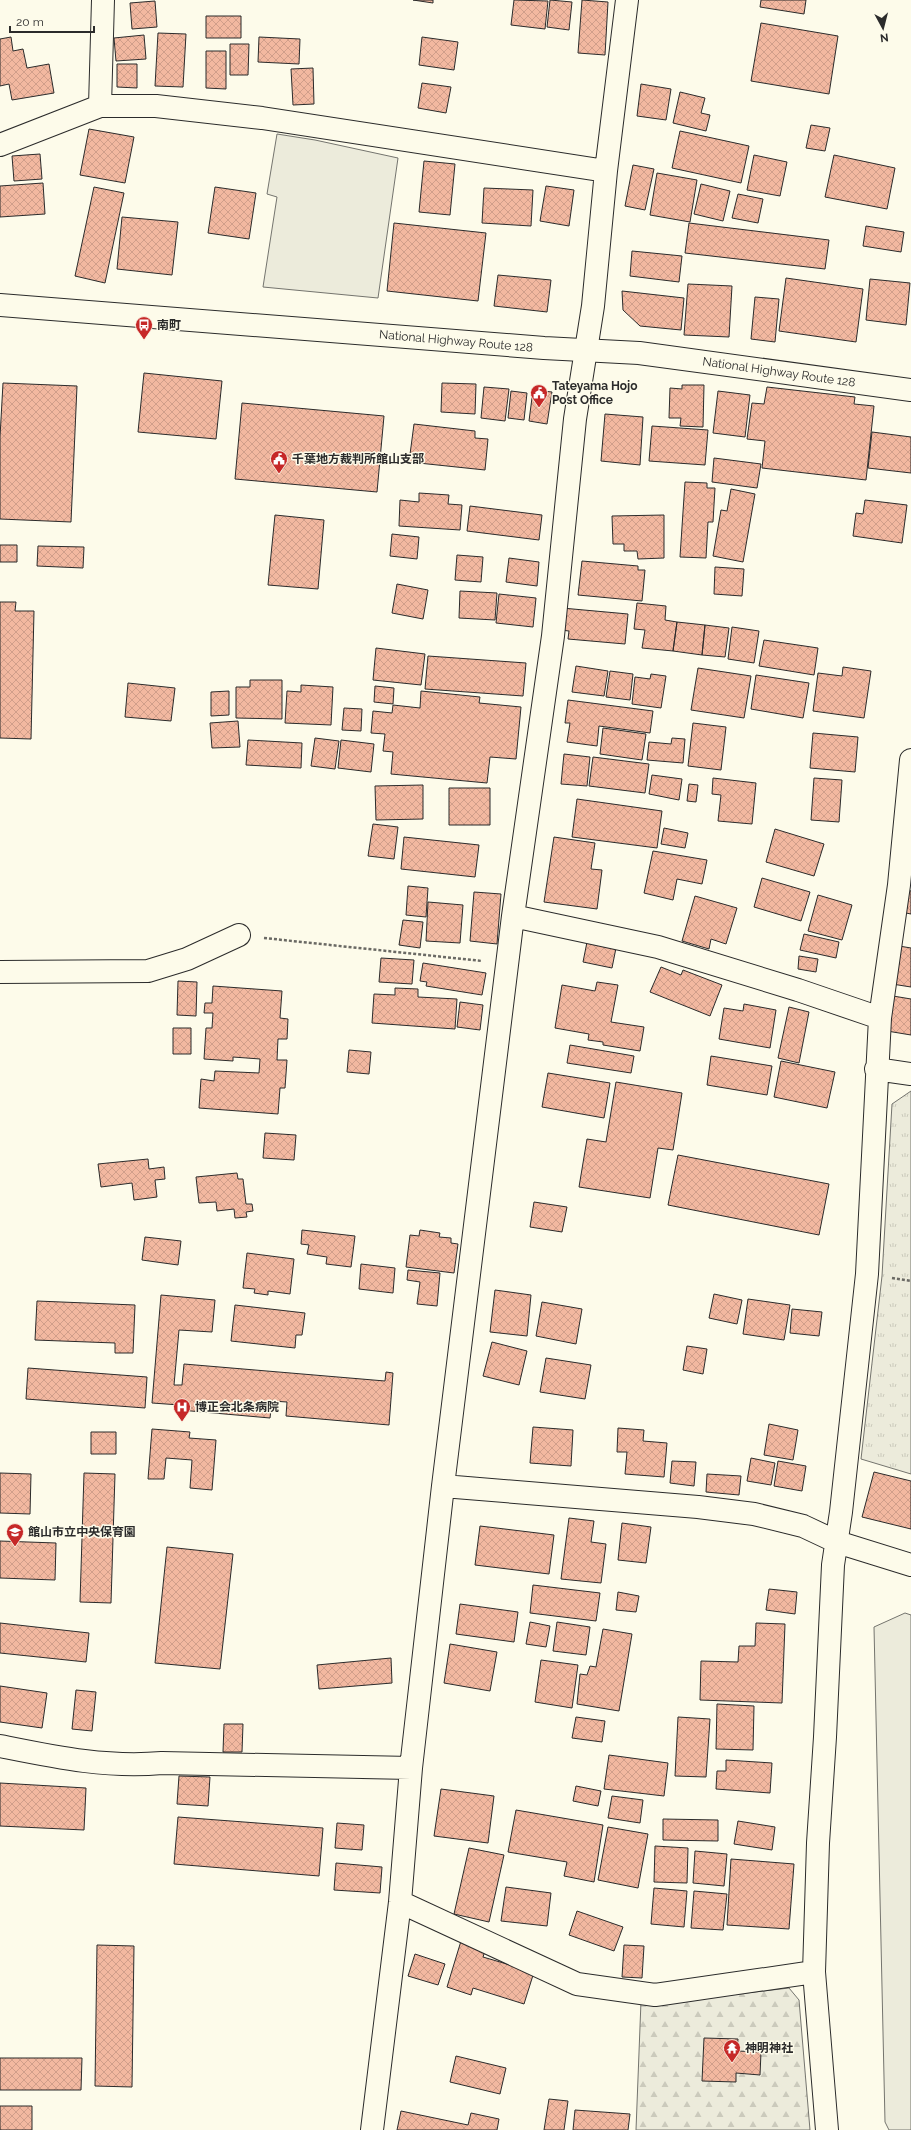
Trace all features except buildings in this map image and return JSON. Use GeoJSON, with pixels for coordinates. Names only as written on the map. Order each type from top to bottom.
{"type":"FeatureCollection","features":[{"type":"Feature","properties":{"kind":"main road"},"geometry":{"type":"LineString","coordinates":[[100,106],[103,0]]}},
{"type":"Feature","properties":{"kind":"main road"},"geometry":{"type":"LineString","coordinates":[[372,2130],[400,1902],[411,1768],[443,1486],[513,916],[553,636],[575,419],[593,306],[606,171],[627,0]]}},
{"type":"Feature","properties":{"kind":"main road"},"geometry":{"type":"LineString","coordinates":[[0,145],[100,106],[156,106],[262,118],[606,171]]}},
{"type":"Feature","properties":{"kind":"main road","name":"National Highway Route 128"},"geometry":{"type":"LineString","coordinates":[[0,306],[639,353],[911,390]]}},
{"type":"Feature","properties":{"kind":"main road"},"geometry":{"type":"LineString","coordinates":[[827,2130],[814,1972],[818,1843],[825,1737],[833,1565],[838,1542],[867,1274],[876,1069],[880,1018],[899,886],[911,760]]}},
{"type":"Feature","properties":{"kind":"main road"},"geometry":{"type":"LineString","coordinates":[[513,916],[658,947],[798,990],[880,1018]]}},
{"type":"Feature","properties":{"kind":"main road"},"geometry":{"type":"LineString","coordinates":[[0,972],[148,971],[187,959],[239,935]]}},
{"type":"Feature","properties":{"kind":"main road"},"geometry":{"type":"LineString","coordinates":[[876,1069],[911,1074]]}},
{"type":"Feature","properties":{"kind":"main road"},"geometry":{"type":"LineString","coordinates":[[443,1486],[698,1507],[754,1514],[803,1526],[838,1542],[911,1565]]}},
{"type":"Feature","properties":{"kind":"main road"},"geometry":{"type":"LineString","coordinates":[[0,1746],[71,1760],[130,1766],[162,1763],[411,1768]]}},
{"type":"Feature","properties":{"kind":"main road"},"geometry":{"type":"LineString","coordinates":[[400,1902],[577,1984],[655,1995],[814,1972]]}},
{"type":"Feature","properties":{"kind":"path"},"geometry":{"type":"LineString","coordinates":[[239,935],[508,964]]}},
{"type":"Feature","properties":{"kind":"green space"},"geometry":{"type":"Polygon","coordinates":[[[277,134],[315,140],[398,158],[378,298],[263,287],[277,197],[267,194],[277,134]]]}},
{"type":"Feature","properties":{"kind":"green space"},"geometry":{"type":"Polygon","coordinates":[[[911,1091],[911,1474],[861,1459],[882,1276],[892,1104],[911,1091]]]}},
{"type":"Feature","properties":{"kind":"green space"},"geometry":{"type":"Polygon","coordinates":[[[905,1613],[911,1615],[911,2130],[889,2130],[885,2122],[874,1627],[905,1613]]]}},
{"type":"Feature","properties":{"kind":"green space"},"geometry":{"type":"Polygon","coordinates":[[[789,1988],[799,2000],[810,2130],[636,2130],[641,2001],[721,1996],[789,1988]]]}},
{"type":"Feature","properties":{"kind":"place","name":"南町"},"geometry":{"type":"Point","coordinates":[144,340]}},
{"type":"Feature","properties":{"kind":"place","name":"Tateyama Hojo Post Office"},"geometry":{"type":"Point","coordinates":[539,408]}},
{"type":"Feature","properties":{"kind":"place","name":"千葉地方裁判所館山支部"},"geometry":{"type":"Point","coordinates":[279,474]}},
{"type":"Feature","properties":{"kind":"place","name":"博正会北条病院"},"geometry":{"type":"Point","coordinates":[182,1422]}},
{"type":"Feature","properties":{"kind":"place","name":"館山市立中央保育園"},"geometry":{"type":"Point","coordinates":[15,1547]}},
{"type":"Feature","properties":{"kind":"place","name":"神明神社"},"geometry":{"type":"Point","coordinates":[732,2063]}}]}
